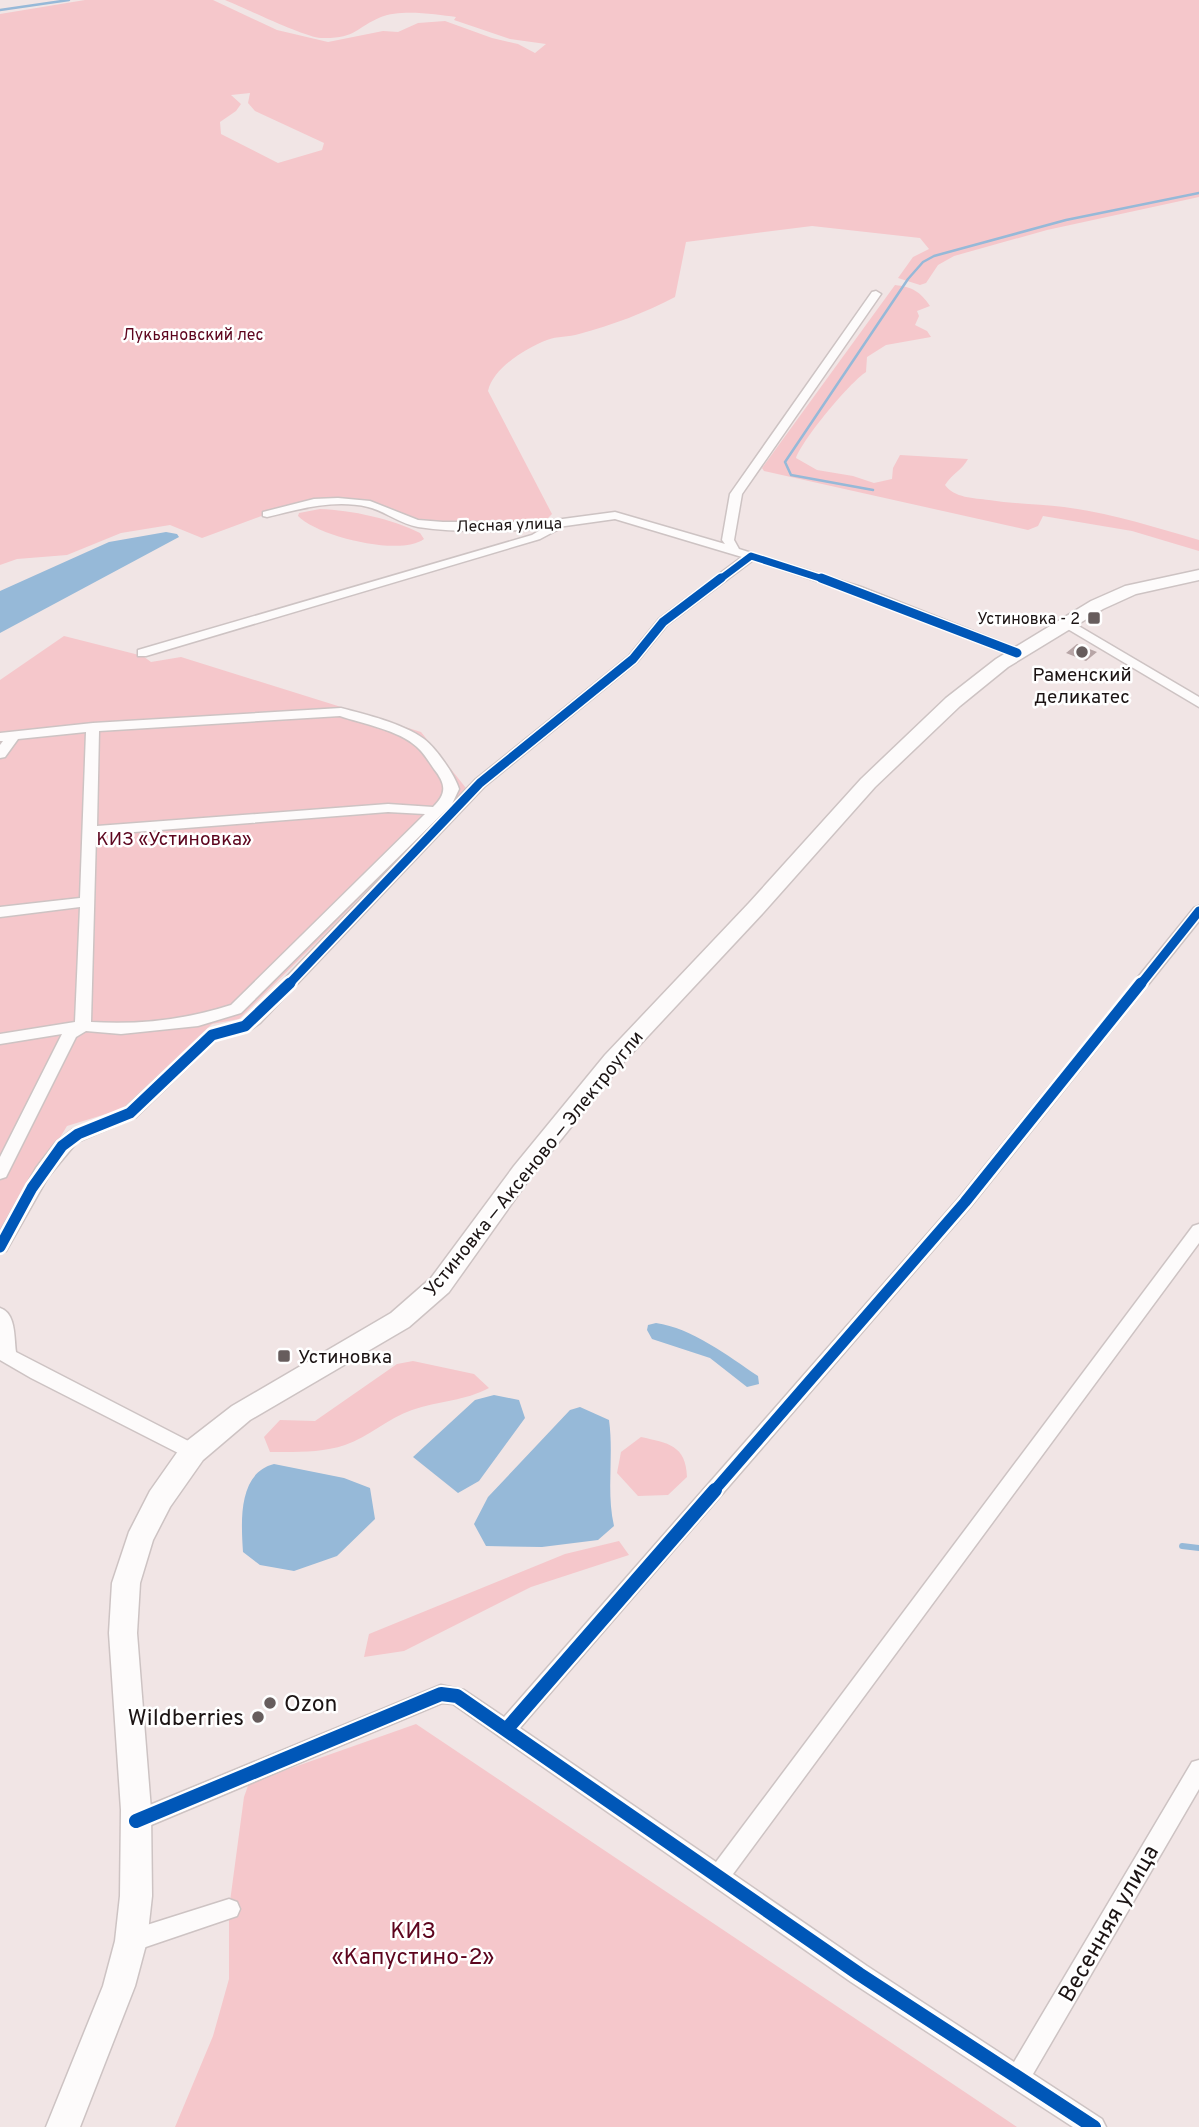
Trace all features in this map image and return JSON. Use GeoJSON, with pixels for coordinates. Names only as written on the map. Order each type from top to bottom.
{"type":"FeatureCollection","features":[{"type":"Feature","properties":{"kind":"main road","name":"Устиновка — Аксеново — Электроугли"},"geometry":{"type":"LineString","coordinates":[[64,2127],[119,1986],[131,1941],[136,1896],[136,1821],[123,1633],[126,1583],[139,1540],[160,1499],[194,1452],[241,1413],[400,1320],[440,1284],[522,1172],[613,1060],[658,1009],[756,908],[868,783],[953,702],[1017,653],[1065,622],[1131,590],[1199,575]]}},
{"type":"Feature","properties":{"kind":"street"},"geometry":{"type":"LineString","coordinates":[[735,551],[729,540],[736,494],[876,294]]}},
{"type":"Feature","properties":{"kind":"street","name":"Лесная улица"},"geometry":{"type":"LineString","coordinates":[[267,514],[314,502],[338,500],[370,504],[416,523],[540,526],[615,515],[857,590],[1017,653]]}},
{"type":"Feature","properties":{"kind":"street"},"geometry":{"type":"LineString","coordinates":[[142,653],[536,537],[561,523]]}},
{"type":"Feature","properties":{"kind":"street"},"geometry":{"type":"LineString","coordinates":[[0,1247],[60,1146],[74,1136],[115,1122],[130,1113],[212,1035],[245,1026],[255,1019],[480,783],[633,659],[646,647],[655,629],[663,622],[751,556]]}},
{"type":"Feature","properties":{"kind":"street"},"geometry":{"type":"LineString","coordinates":[[1065,622],[1199,703]]}},
{"type":"Feature","properties":{"kind":"street"},"geometry":{"type":"LineString","coordinates":[[0,754],[7,736],[93,727],[341,712],[400,732],[421,743],[449,779],[452,789],[447,801],[236,1009],[198,1021],[121,1029],[83,1026],[0,1039]]}},
{"type":"Feature","properties":{"kind":"street"},"geometry":{"type":"LineString","coordinates":[[83,1026],[93,727]]}},
{"type":"Feature","properties":{"kind":"street"},"geometry":{"type":"LineString","coordinates":[[90,831],[388,808],[437,811]]}},
{"type":"Feature","properties":{"kind":"street"},"geometry":{"type":"LineString","coordinates":[[0,912],[88,902]]}},
{"type":"Feature","properties":{"kind":"street"},"geometry":{"type":"LineString","coordinates":[[506,1730],[965,1202],[1199,911]]}},
{"type":"Feature","properties":{"kind":"street"},"geometry":{"type":"LineString","coordinates":[[0,1173],[70,1034],[83,1026]]}},
{"type":"Feature","properties":{"kind":"street"},"geometry":{"type":"LineString","coordinates":[[718,1877],[1199,1230]]}},
{"type":"Feature","properties":{"kind":"street"},"geometry":{"type":"LineString","coordinates":[[0,1315],[3,1320],[4,1353],[37,1373],[194,1452]]}},
{"type":"Feature","properties":{"kind":"street"},"geometry":{"type":"LineString","coordinates":[[136,1821],[442,1694],[457,1696],[859,1974],[1094,2127]]}},
{"type":"Feature","properties":{"kind":"street","name":"Весенняя улица"},"geometry":{"type":"LineString","coordinates":[[1018,2078],[1199,1769]]}},
{"type":"Feature","properties":{"kind":"street"},"geometry":{"type":"LineString","coordinates":[[131,1941],[229,1909]]}},
{"type":"Feature","properties":{"kind":"green space","name":"Лукьяновский лес"},"geometry":{"type":"Polygon","coordinates":[[[85,0],[213,0],[277,30],[328,42],[383,31],[398,32],[418,23],[445,21],[518,44],[535,53],[546,44],[510,39],[454,20],[456,17],[398,13],[372,21],[349,35],[321,38],[288,28],[225,0],[1199,0],[1199,197],[1047,230],[954,256],[938,265],[926,283],[920,285],[898,278],[913,257],[929,249],[920,238],[812,226],[686,242],[675,297],[616,323],[539,344],[503,367],[491,383],[488,391],[552,514],[540,526],[416,523],[370,504],[338,501],[267,514],[202,538],[170,525],[121,533],[67,555],[17,559],[0,565],[0,14],[85,0]],[[250,93],[231,95],[241,104],[220,122],[221,134],[278,163],[322,150],[324,143],[255,111],[248,103],[250,93]]]}},
{"type":"Feature","properties":{"kind":"green space"},"geometry":{"type":"Polygon","coordinates":[[[895,285],[915,291],[930,306],[917,311],[919,316],[915,325],[927,331],[931,337],[886,345],[867,357],[866,372],[827,412],[796,458],[817,470],[853,476],[874,483],[892,479],[893,468],[900,455],[968,459],[945,485],[959,495],[1064,507],[1116,517],[1199,540],[1199,551],[1132,531],[1043,516],[1038,526],[1028,530],[764,471],[762,468],[895,285]]]}},
{"type":"Feature","properties":{"kind":"green space"},"geometry":{"type":"Polygon","coordinates":[[[320,509],[358,513],[385,520],[420,533],[424,539],[397,546],[359,542],[322,531],[298,516],[299,513],[320,509]]]}},
{"type":"Feature","properties":{"kind":"green space","name":"КИЗ «Устиновка»"},"geometry":{"type":"Polygon","coordinates":[[[64,636],[143,656],[151,662],[181,657],[421,732],[466,788],[239,1019],[212,1024],[122,1109],[67,1126],[0,1235],[0,680],[64,636]]]}},
{"type":"Feature","properties":{"kind":"green space"},"geometry":{"type":"Polygon","coordinates":[[[413,1361],[474,1374],[489,1388],[471,1396],[403,1413],[362,1437],[336,1448],[270,1452],[264,1437],[280,1420],[315,1421],[397,1364],[413,1361]]]}},
{"type":"Feature","properties":{"kind":"green space"},"geometry":{"type":"Polygon","coordinates":[[[641,1437],[674,1447],[683,1458],[687,1477],[668,1495],[638,1496],[617,1473],[621,1452],[641,1437]]]}},
{"type":"Feature","properties":{"kind":"green space"},"geometry":{"type":"Polygon","coordinates":[[[619,1541],[629,1555],[531,1587],[404,1651],[364,1657],[369,1634],[565,1554],[619,1541]]]}},
{"type":"Feature","properties":{"kind":"green space","name":"КИЗ «Капустино-2»"},"geometry":{"type":"Polygon","coordinates":[[[416,1724],[1017,2127],[175,2127],[213,2036],[229,1979],[229,1909],[244,1797],[249,1783],[416,1724]]]}},
{"type":"Feature","properties":{"kind":"water"},"geometry":{"type":"Polygon","coordinates":[[[166,532],[179,537],[0,633],[0,591],[109,542],[166,532]]]}},
{"type":"Feature","properties":{"kind":"water"},"geometry":{"type":"Polygon","coordinates":[[[656,1323],[683,1331],[709,1344],[758,1376],[759,1384],[747,1387],[710,1358],[652,1339],[647,1330],[648,1325],[656,1323]]]}},
{"type":"Feature","properties":{"kind":"water"},"geometry":{"type":"Polygon","coordinates":[[[494,1395],[519,1400],[525,1418],[479,1481],[458,1493],[413,1457],[475,1400],[494,1395]]]}},
{"type":"Feature","properties":{"kind":"water"},"geometry":{"type":"Polygon","coordinates":[[[580,1407],[609,1420],[614,1526],[598,1540],[542,1547],[486,1546],[474,1524],[488,1497],[570,1410],[580,1407]]]}},
{"type":"Feature","properties":{"kind":"water"},"geometry":{"type":"Polygon","coordinates":[[[274,1464],[344,1478],[370,1488],[375,1519],[337,1556],[294,1571],[260,1565],[243,1552],[242,1513],[248,1488],[254,1477],[262,1469],[274,1464]]]}},
{"type":"Feature","properties":{"kind":"building","name":"Раменский деликатес"},"geometry":{"type":"Polygon","coordinates":[[[1077,644],[1097,652],[1086,661],[1066,653],[1077,644]]]}},
{"type":"Feature","properties":{"kind":"waterway"},"geometry":{"type":"LineString","coordinates":[[0,10],[69,0]]}},
{"type":"Feature","properties":{"kind":"waterway"},"geometry":{"type":"LineString","coordinates":[[873,490],[791,475],[785,462],[908,279],[923,262],[934,256],[1066,220],[1199,193]]}},
{"type":"Feature","properties":{"kind":"waterway"},"geometry":{"type":"LineString","coordinates":[[1182,1546],[1199,1548]]}},
{"type":"Feature","properties":{"kind":"cycle path"},"geometry":{"type":"LineString","coordinates":[[0,1247],[32,1188],[62,1146],[78,1134],[130,1113],[212,1035],[245,1026],[255,1019],[480,783],[633,659],[663,622],[751,556],[857,590],[1017,653]]}},
{"type":"Feature","properties":{"kind":"cycle path"},"geometry":{"type":"LineString","coordinates":[[506,1730],[965,1202],[1199,911]]}},
{"type":"Feature","properties":{"kind":"cycle path"},"geometry":{"type":"LineString","coordinates":[[136,1821],[441,1694],[457,1696],[859,1974],[1094,2127]]}},
{"type":"Feature","properties":{"kind":"place","name":"Устиновка - 2"},"geometry":{"type":"Point","coordinates":[1094,618]}},
{"type":"Feature","properties":{"kind":"place","name":"Раменский деликатес"},"geometry":{"type":"Point","coordinates":[1082,652]}},
{"type":"Feature","properties":{"kind":"place","name":"Устиновка"},"geometry":{"type":"Point","coordinates":[284,1356]}},
{"type":"Feature","properties":{"kind":"place","name":"Ozon"},"geometry":{"type":"Point","coordinates":[270,1703]}},
{"type":"Feature","properties":{"kind":"place","name":"Wildberries"},"geometry":{"type":"Point","coordinates":[258,1717]}}]}
